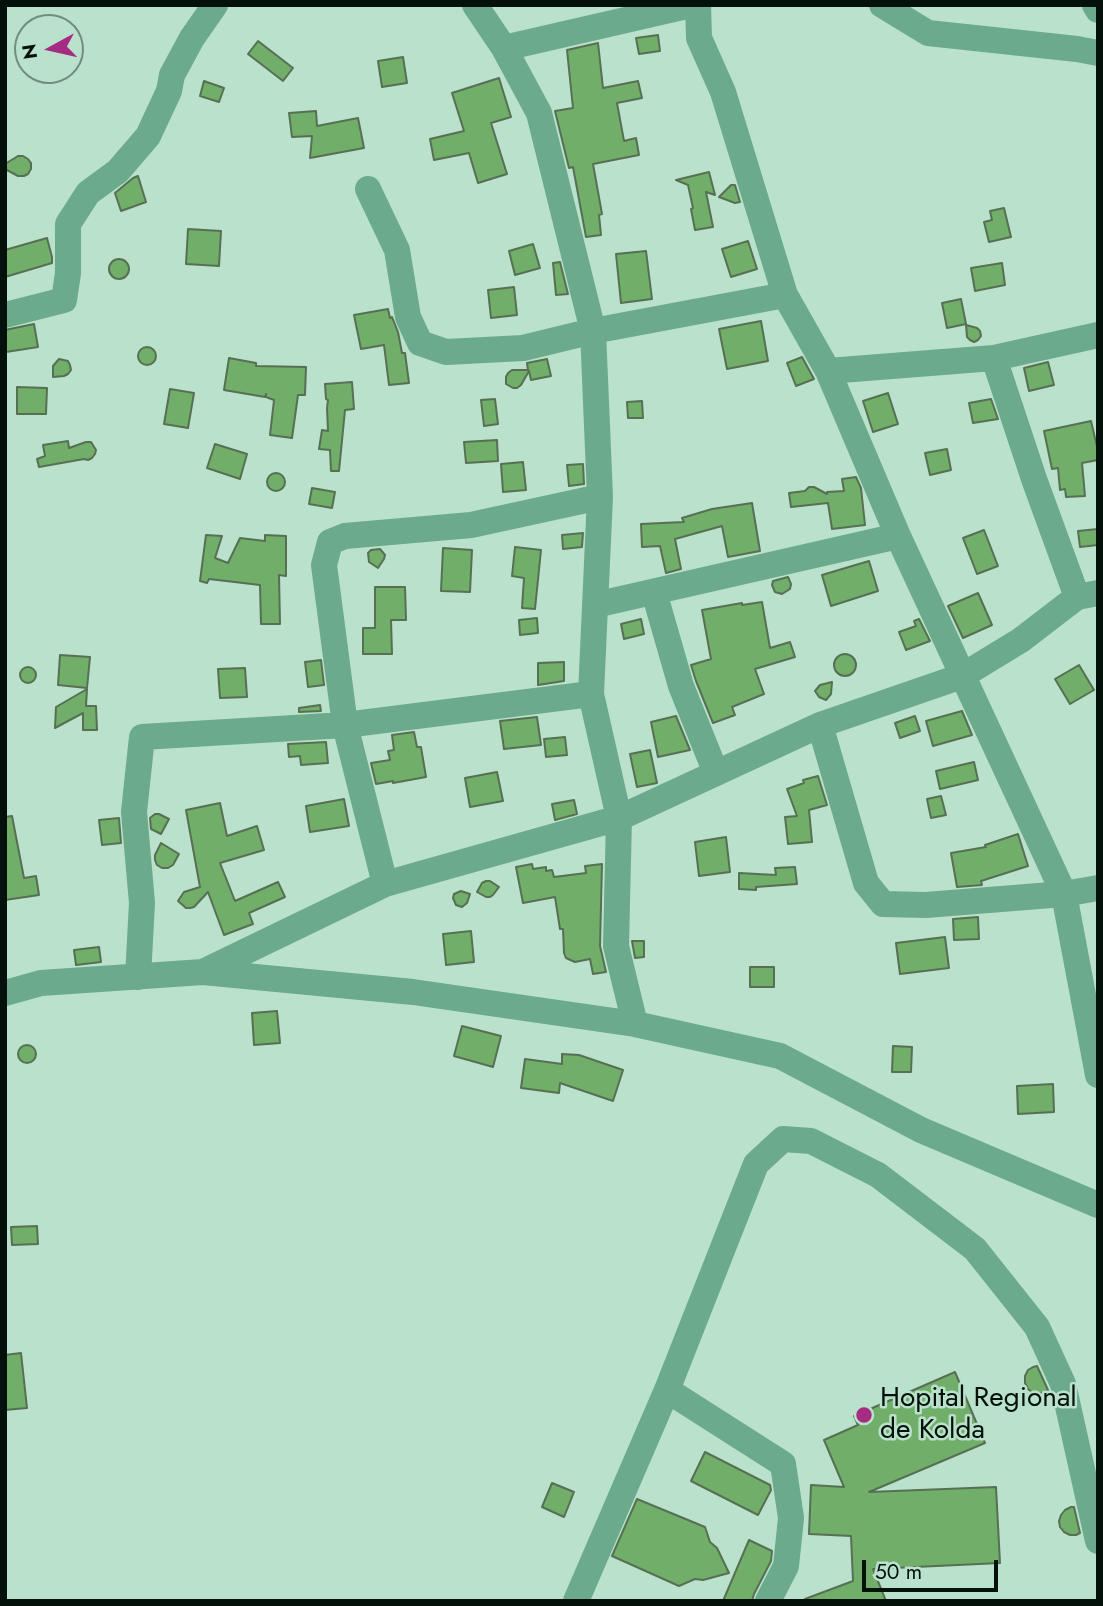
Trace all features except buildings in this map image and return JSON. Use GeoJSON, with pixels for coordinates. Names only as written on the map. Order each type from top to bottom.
{"type":"FeatureCollection","features":[{"type":"Feature","properties":{"kind":"street"},"geometry":{"type":"LineString","coordinates":[[5,315],[64,300],[68,273],[68,224],[88,193],[118,171],[148,136],[169,91],[172,75],[192,38],[215,5]]}},
{"type":"Feature","properties":{"kind":"street"},"geometry":{"type":"LineString","coordinates":[[475,5],[504,48],[539,113],[593,331],[600,497],[591,694],[619,818],[616,946],[635,1024]]}},
{"type":"Feature","properties":{"kind":"street"},"geometry":{"type":"LineString","coordinates":[[504,48],[691,5]]}},
{"type":"Feature","properties":{"kind":"street"},"geometry":{"type":"LineString","coordinates":[[698,5],[699,38],[723,92],[785,295],[828,371],[898,536],[1064,894],[1098,1075]]}},
{"type":"Feature","properties":{"kind":"street"},"geometry":{"type":"LineString","coordinates":[[883,5],[928,33],[1098,52]]}},
{"type":"Feature","properties":{"kind":"street"},"geometry":{"type":"LineString","coordinates":[[1095,5],[1098,10]]}},
{"type":"Feature","properties":{"kind":"street"},"geometry":{"type":"LineString","coordinates":[[368,189],[397,250],[408,317],[420,342],[446,352],[523,348],[593,331],[785,295]]}},
{"type":"Feature","properties":{"kind":"street"},"geometry":{"type":"LineString","coordinates":[[828,371],[994,358],[1098,335]]}},
{"type":"Feature","properties":{"kind":"street"},"geometry":{"type":"LineString","coordinates":[[203,972],[385,884],[619,818],[820,725],[962,676],[1088,595],[1034,479],[994,358]]}},
{"type":"Feature","properties":{"kind":"street"},"geometry":{"type":"LineString","coordinates":[[385,884],[345,725],[324,565],[330,542],[345,536],[471,525],[600,497]]}},
{"type":"Feature","properties":{"kind":"street"},"geometry":{"type":"LineString","coordinates":[[595,605],[898,536]]}},
{"type":"Feature","properties":{"kind":"street"},"geometry":{"type":"LineString","coordinates":[[654,592],[681,686],[716,773]]}},
{"type":"Feature","properties":{"kind":"street"},"geometry":{"type":"LineString","coordinates":[[138,977],[142,902],[134,812],[142,737],[345,725],[591,694]]}},
{"type":"Feature","properties":{"kind":"street"},"geometry":{"type":"LineString","coordinates":[[820,725],[866,883],[883,904],[926,905],[1064,894],[1098,888]]}},
{"type":"Feature","properties":{"kind":"street"},"geometry":{"type":"LineString","coordinates":[[5,993],[41,984],[203,972],[413,992],[635,1024],[780,1056],[921,1130],[1098,1205]]}},
{"type":"Feature","properties":{"kind":"street"},"geometry":{"type":"LineString","coordinates":[[576,1601],[667,1390],[756,1164],[783,1139],[811,1141],[878,1175],[975,1249],[1037,1327],[1063,1384],[1098,1541]]}},
{"type":"Feature","properties":{"kind":"street"},"geometry":{"type":"LineString","coordinates":[[667,1390],[783,1464],[792,1518],[786,1566],[768,1601]]}},
{"type":"Feature","properties":{"kind":"place","name":"Hopital Regional de Kolda"},"geometry":{"type":"Point","coordinates":[864,1415]}}]}
